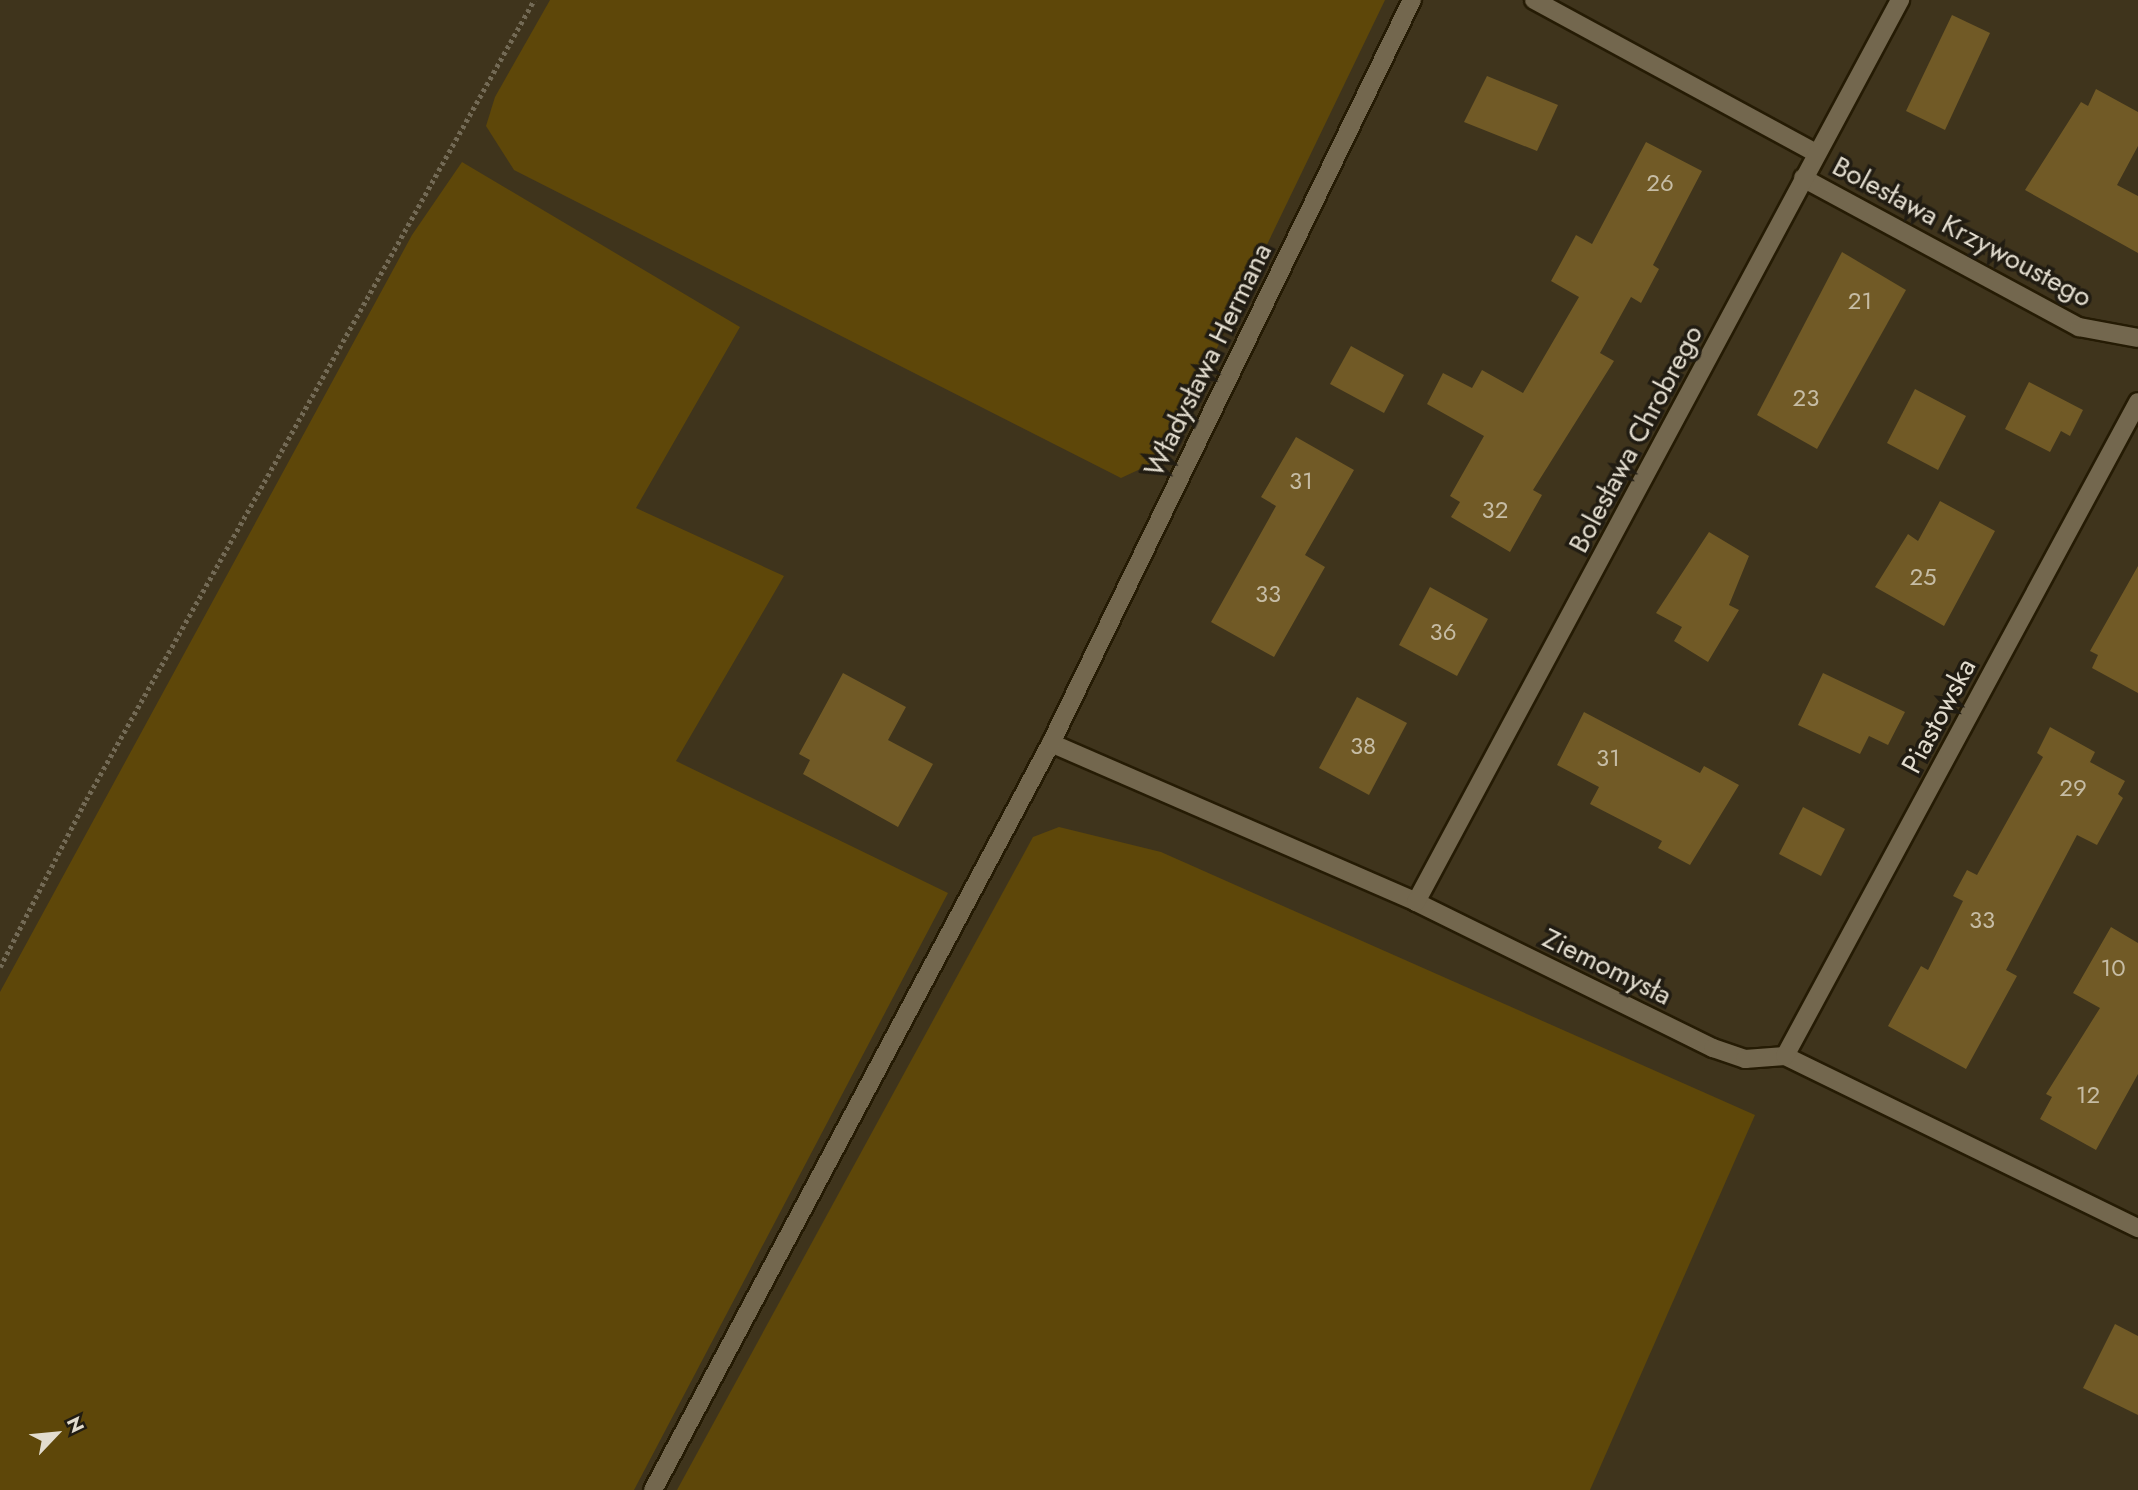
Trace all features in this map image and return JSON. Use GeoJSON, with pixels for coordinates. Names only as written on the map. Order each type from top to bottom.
{"type":"FeatureCollection","features":[{"type":"Feature","properties":{"kind":"street","name":"Władysława Hermana"},"geometry":{"type":"LineString","coordinates":[[653,1490],[1051,743],[1412,0]]}},
{"type":"Feature","properties":{"kind":"street"},"geometry":{"type":"LineString","coordinates":[[1534,0],[1816,153]]}},
{"type":"Feature","properties":{"kind":"street","name":"Bolesława Chrobrego"},"geometry":{"type":"LineString","coordinates":[[1416,902],[1900,0]]}},
{"type":"Feature","properties":{"kind":"street","name":"Bolesława Krzywoustego"},"geometry":{"type":"LineString","coordinates":[[1803,178],[2079,327],[2138,338]]}},
{"type":"Feature","properties":{"kind":"street","name":"Piastowska"},"geometry":{"type":"LineString","coordinates":[[1786,1056],[2138,402]]}},
{"type":"Feature","properties":{"kind":"street","name":"Ziemomysła"},"geometry":{"type":"LineString","coordinates":[[1051,743],[1416,902],[1713,1048],[1745,1059],[1786,1056]]}},
{"type":"Feature","properties":{"kind":"street"},"geometry":{"type":"LineString","coordinates":[[1786,1056],[2138,1228]]}},
{"type":"Feature","properties":{"kind":"path"},"geometry":{"type":"LineString","coordinates":[[0,967],[86,800],[534,0]]}},
{"type":"Feature","properties":{"kind":"shaded area"},"geometry":{"type":"Polygon","coordinates":[[[550,0],[1385,0],[1164,458],[1121,478],[514,170],[486,126],[495,97],[550,0]]]}},
{"type":"Feature","properties":{"kind":"shaded area"},"geometry":{"type":"Polygon","coordinates":[[[462,162],[740,327],[636,508],[784,576],[676,761],[948,893],[634,1490],[0,1490],[0,992],[412,235],[462,162]]]}},
{"type":"Feature","properties":{"kind":"shaded area"},"geometry":{"type":"Polygon","coordinates":[[[1059,827],[1161,852],[1755,1115],[1590,1490],[677,1490],[1033,837],[1059,827]]]}},
{"type":"Feature","properties":{"kind":"building"},"geometry":{"type":"Polygon","coordinates":[[[1952,15],[1990,33],[1945,130],[1906,111],[1952,15]]]}},
{"type":"Feature","properties":{"kind":"building"},"geometry":{"type":"Polygon","coordinates":[[[1487,76],[1558,105],[1537,151],[1464,122],[1487,76]]]}},
{"type":"Feature","properties":{"kind":"building"},"geometry":{"type":"Polygon","coordinates":[[[2096,89],[2138,112],[2138,146],[2117,185],[2138,196],[2138,253],[2025,190],[2081,102],[2088,106],[2096,89]]]}},
{"type":"Feature","properties":{"kind":"building"},"geometry":{"type":"Polygon","coordinates":[[[1646,142],[1702,171],[1653,265],[1659,269],[1641,303],[1631,297],[1600,353],[1614,361],[1533,490],[1542,495],[1510,552],[1451,517],[1460,502],[1450,496],[1484,436],[1427,404],[1443,373],[1472,388],[1482,370],[1523,393],[1579,297],[1551,281],[1576,235],[1592,244],[1646,142]]]}},
{"type":"Feature","properties":{"kind":"building"},"geometry":{"type":"Polygon","coordinates":[[[1842,252],[1906,290],[1817,449],[1757,415],[1842,252]]]}},
{"type":"Feature","properties":{"kind":"building"},"geometry":{"type":"Polygon","coordinates":[[[1351,346],[1404,375],[1384,413],[1330,384],[1351,346]]]}},
{"type":"Feature","properties":{"kind":"building"},"geometry":{"type":"Polygon","coordinates":[[[2029,382],[2083,410],[2070,436],[2061,431],[2050,452],[2005,429],[2029,382]]]}},
{"type":"Feature","properties":{"kind":"building"},"geometry":{"type":"Polygon","coordinates":[[[1915,389],[1966,416],[1938,470],[1887,443],[1915,389]]]}},
{"type":"Feature","properties":{"kind":"building"},"geometry":{"type":"Polygon","coordinates":[[[1296,437],[1354,470],[1305,555],[1325,567],[1274,657],[1211,622],[1276,506],[1261,497],[1296,437]]]}},
{"type":"Feature","properties":{"kind":"building"},"geometry":{"type":"Polygon","coordinates":[[[1940,501],[1995,531],[1944,626],[1875,587],[1908,534],[1918,541],[1940,501]]]}},
{"type":"Feature","properties":{"kind":"building"},"geometry":{"type":"Polygon","coordinates":[[[1709,532],[1749,556],[1729,605],[1739,610],[1708,662],[1674,641],[1682,627],[1656,613],[1709,532]]]}},
{"type":"Feature","properties":{"kind":"building"},"geometry":{"type":"Polygon","coordinates":[[[2138,566],[2138,693],[2092,668],[2098,655],[2090,651],[2138,566]]]}},
{"type":"Feature","properties":{"kind":"building"},"geometry":{"type":"Polygon","coordinates":[[[1430,587],[1488,619],[1457,676],[1399,645],[1430,587]]]}},
{"type":"Feature","properties":{"kind":"building"},"geometry":{"type":"Polygon","coordinates":[[[843,673],[906,707],[888,740],[933,764],[898,827],[803,774],[810,760],[799,754],[843,673]]]}},
{"type":"Feature","properties":{"kind":"building"},"geometry":{"type":"Polygon","coordinates":[[[1823,673],[1905,712],[1888,745],[1869,736],[1860,754],[1798,725],[1823,673]]]}},
{"type":"Feature","properties":{"kind":"building"},"geometry":{"type":"Polygon","coordinates":[[[1357,697],[1407,723],[1369,795],[1319,768],[1357,697]]]}},
{"type":"Feature","properties":{"kind":"building"},"geometry":{"type":"Polygon","coordinates":[[[1584,712],[1700,773],[1704,766],[1739,785],[1690,865],[1658,848],[1662,841],[1590,804],[1599,787],[1557,765],[1584,712]]]}},
{"type":"Feature","properties":{"kind":"building"},"geometry":{"type":"Polygon","coordinates":[[[2050,727],[2095,752],[2090,762],[2125,781],[2118,794],[2123,798],[2097,845],[2077,835],[2006,970],[2017,976],[1966,1069],[1888,1026],[1921,966],[1928,970],[1963,901],[1953,896],[1967,870],[1977,875],[2043,757],[2037,753],[2050,727]]]}},
{"type":"Feature","properties":{"kind":"building"},"geometry":{"type":"Polygon","coordinates":[[[1803,807],[1845,829],[1821,876],[1779,854],[1803,807]]]}},
{"type":"Feature","properties":{"kind":"building"},"geometry":{"type":"Polygon","coordinates":[[[2111,927],[2138,943],[2138,1074],[2096,1150],[2040,1119],[2052,1097],[2046,1094],[2100,1008],[2073,993],[2111,927]]]}},
{"type":"Feature","properties":{"kind":"building"},"geometry":{"type":"Polygon","coordinates":[[[2115,1324],[2138,1336],[2138,1415],[2083,1388],[2115,1324]]]}}]}
